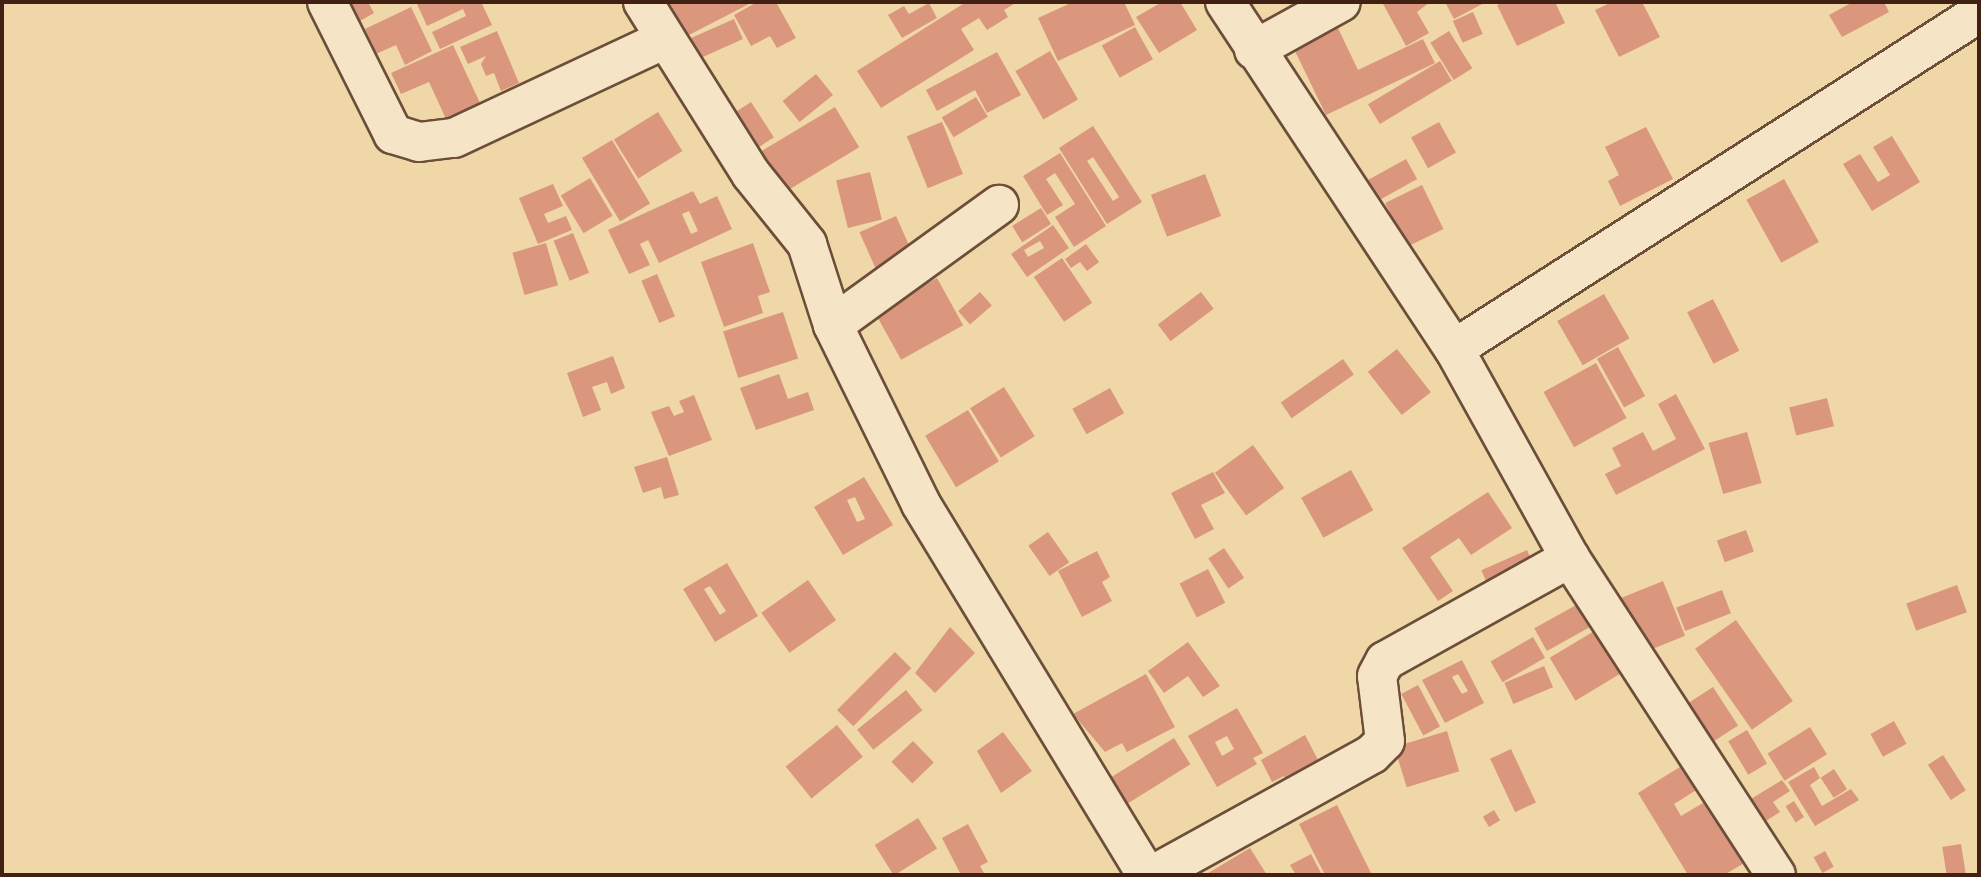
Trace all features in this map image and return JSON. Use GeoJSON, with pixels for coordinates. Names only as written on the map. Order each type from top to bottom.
{"type":"FeatureCollection","features":[{"type":"Feature","properties":{"kind":"street"},"geometry":{"type":"LineString","coordinates":[[327,2],[393,134],[419,142],[454,138],[665,39]]}},
{"type":"Feature","properties":{"kind":"street"},"geometry":{"type":"LineString","coordinates":[[643,2],[751,174],[807,244],[833,326],[921,503],[1147,875]]}},
{"type":"Feature","properties":{"kind":"street"},"geometry":{"type":"LineString","coordinates":[[1224,2],[1454,349],[1570,558],[1776,875]]}},
{"type":"Feature","properties":{"kind":"street"},"geometry":{"type":"LineString","coordinates":[[1254,50],[1341,2]]}},
{"type":"Feature","properties":{"kind":"street"},"geometry":{"type":"LineString","coordinates":[[1454,349],[1979,13]]}},
{"type":"Feature","properties":{"kind":"street"},"geometry":{"type":"LineString","coordinates":[[833,326],[999,205]]}},
{"type":"Feature","properties":{"kind":"street"},"geometry":{"type":"LineString","coordinates":[[1153,875],[1373,754],[1385,741],[1377,676],[1385,661],[1570,558]]}},
{"type":"Feature","properties":{"kind":"building"},"geometry":{"type":"Polygon","coordinates":[[[340,2],[368,2],[374,13],[353,25],[340,2]]]}},
{"type":"Feature","properties":{"kind":"building"},"geometry":{"type":"Polygon","coordinates":[[[481,2],[492,25],[440,49],[432,32],[466,16],[463,9],[427,26],[417,4],[481,2]]]}},
{"type":"Feature","properties":{"kind":"building"},"geometry":{"type":"Polygon","coordinates":[[[667,2],[753,2],[685,37],[667,2]]]}},
{"type":"Feature","properties":{"kind":"building"},"geometry":{"type":"Polygon","coordinates":[[[757,2],[776,2],[796,38],[777,48],[770,36],[751,46],[734,15],[757,2]]]}},
{"type":"Feature","properties":{"kind":"building"},"geometry":{"type":"Polygon","coordinates":[[[966,2],[1017,2],[1004,10],[1008,17],[987,30],[979,18],[961,29],[974,50],[881,108],[857,71],[966,2]]]}},
{"type":"Feature","properties":{"kind":"building"},"geometry":{"type":"Polygon","coordinates":[[[1073,2],[1124,2],[1135,25],[1058,61],[1038,18],[1073,2]]]}},
{"type":"Feature","properties":{"kind":"building"},"geometry":{"type":"Polygon","coordinates":[[[1162,2],[1180,2],[1197,30],[1159,53],[1136,17],[1162,2]]]}},
{"type":"Feature","properties":{"kind":"building"},"geometry":{"type":"Polygon","coordinates":[[[1382,2],[1430,2],[1417,12],[1429,33],[1406,46],[1382,2]]]}},
{"type":"Feature","properties":{"kind":"building"},"geometry":{"type":"Polygon","coordinates":[[[1445,2],[1486,2],[1454,19],[1445,2]]]}},
{"type":"Feature","properties":{"kind":"building"},"geometry":{"type":"Polygon","coordinates":[[[1504,2],[1555,2],[1565,23],[1517,46],[1497,5],[1504,2]]]}},
{"type":"Feature","properties":{"kind":"building"},"geometry":{"type":"Polygon","coordinates":[[[1612,2],[1642,2],[1660,37],[1619,57],[1595,10],[1612,2]]]}},
{"type":"Feature","properties":{"kind":"building"},"geometry":{"type":"Polygon","coordinates":[[[1853,2],[1884,2],[1889,12],[1842,37],[1829,15],[1853,2]]]}},
{"type":"Feature","properties":{"kind":"building"},"geometry":{"type":"Polygon","coordinates":[[[929,3],[937,18],[902,38],[888,15],[904,6],[909,14],[929,3]]]}},
{"type":"Feature","properties":{"kind":"building"},"geometry":{"type":"Polygon","coordinates":[[[411,7],[432,51],[405,65],[396,45],[376,54],[365,29],[411,7]]]}},
{"type":"Feature","properties":{"kind":"building"},"geometry":{"type":"Polygon","coordinates":[[[1473,12],[1483,34],[1463,43],[1453,21],[1473,12]]]}},
{"type":"Feature","properties":{"kind":"building"},"geometry":{"type":"Polygon","coordinates":[[[734,19],[743,39],[700,58],[691,38],[734,19]]]}},
{"type":"Feature","properties":{"kind":"building"},"geometry":{"type":"Polygon","coordinates":[[[1337,26],[1358,70],[1423,39],[1435,63],[1326,115],[1293,47],[1337,26]]]}},
{"type":"Feature","properties":{"kind":"building"},"geometry":{"type":"Polygon","coordinates":[[[1135,27],[1153,59],[1120,78],[1102,45],[1135,27]]]}},
{"type":"Feature","properties":{"kind":"building"},"geometry":{"type":"Polygon","coordinates":[[[497,31],[519,83],[501,91],[494,73],[486,76],[481,64],[486,56],[468,64],[460,47],[497,31]]]}},
{"type":"Feature","properties":{"kind":"building"},"geometry":{"type":"Polygon","coordinates":[[[1449,31],[1472,68],[1454,80],[1430,43],[1449,31]]]}},
{"type":"Feature","properties":{"kind":"building"},"geometry":{"type":"Polygon","coordinates":[[[453,45],[480,103],[446,119],[429,82],[401,94],[391,73],[453,45]]]}},
{"type":"Feature","properties":{"kind":"building"},"geometry":{"type":"Polygon","coordinates":[[[1050,51],[1078,99],[1043,119],[1015,71],[1050,51]]]}},
{"type":"Feature","properties":{"kind":"building"},"geometry":{"type":"Polygon","coordinates":[[[997,52],[1021,95],[987,113],[975,90],[937,111],[926,90],[997,52]]]}},
{"type":"Feature","properties":{"kind":"building"},"geometry":{"type":"Polygon","coordinates":[[[1440,61],[1452,81],[1380,124],[1368,104],[1440,61]]]}},
{"type":"Feature","properties":{"kind":"building"},"geometry":{"type":"Polygon","coordinates":[[[816,74],[833,95],[800,122],[783,101],[816,74]]]}},
{"type":"Feature","properties":{"kind":"building"},"geometry":{"type":"Polygon","coordinates":[[[976,97],[988,117],[954,137],[942,118],[976,97]]]}},
{"type":"Feature","properties":{"kind":"building"},"geometry":{"type":"Polygon","coordinates":[[[751,102],[774,137],[755,149],[733,114],[751,102]]]}},
{"type":"Feature","properties":{"kind":"building"},"geometry":{"type":"Polygon","coordinates":[[[835,107],[859,147],[783,193],[759,153],[835,107]]]}},
{"type":"Feature","properties":{"kind":"building"},"geometry":{"type":"Polygon","coordinates":[[[658,112],[682,151],[638,179],[614,140],[658,112]]]}},
{"type":"Feature","properties":{"kind":"building"},"geometry":{"type":"Polygon","coordinates":[[[942,122],[963,174],[928,188],[907,136],[942,122]]]}},
{"type":"Feature","properties":{"kind":"building"},"geometry":{"type":"Polygon","coordinates":[[[1439,122],[1456,153],[1428,168],[1411,138],[1439,122]]]}},
{"type":"Feature","properties":{"kind":"building"},"geometry":{"type":"Polygon","coordinates":[[[1093,126],[1142,202],[1107,224],[1059,148],[1093,126]],[[1093,157],[1087,161],[1113,201],[1119,197],[1093,157]]]}},
{"type":"Feature","properties":{"kind":"building"},"geometry":{"type":"Polygon","coordinates":[[[1646,127],[1673,179],[1620,206],[1608,181],[1619,175],[1605,147],[1646,127]]]}},
{"type":"Feature","properties":{"kind":"building"},"geometry":{"type":"Polygon","coordinates":[[[1892,136],[1920,182],[1872,211],[1843,164],[1860,154],[1878,182],[1890,175],[1873,147],[1892,136]]]}},
{"type":"Feature","properties":{"kind":"building"},"geometry":{"type":"Polygon","coordinates":[[[612,140],[650,203],[620,221],[582,158],[612,140]]]}},
{"type":"Feature","properties":{"kind":"building"},"geometry":{"type":"Polygon","coordinates":[[[1060,153],[1106,226],[1074,247],[1055,217],[1075,204],[1055,173],[1046,179],[1063,205],[1047,215],[1023,176],[1060,153]]]}},
{"type":"Feature","properties":{"kind":"building"},"geometry":{"type":"Polygon","coordinates":[[[1406,159],[1417,179],[1380,200],[1368,180],[1406,159]]]}},
{"type":"Feature","properties":{"kind":"building"},"geometry":{"type":"Polygon","coordinates":[[[870,172],[882,220],[848,228],[836,180],[870,172]]]}},
{"type":"Feature","properties":{"kind":"building"},"geometry":{"type":"Polygon","coordinates":[[[1205,174],[1221,216],[1167,237],[1151,195],[1205,174]]]}},
{"type":"Feature","properties":{"kind":"building"},"geometry":{"type":"Polygon","coordinates":[[[590,178],[613,216],[584,233],[561,196],[590,178]]]}},
{"type":"Feature","properties":{"kind":"building"},"geometry":{"type":"Polygon","coordinates":[[[1784,179],[1819,242],[1781,263],[1746,200],[1784,179]]]}},
{"type":"Feature","properties":{"kind":"building"},"geometry":{"type":"Polygon","coordinates":[[[553,184],[563,206],[544,214],[548,223],[566,216],[572,230],[538,244],[519,198],[553,184]]]}},
{"type":"Feature","properties":{"kind":"building"},"geometry":{"type":"Polygon","coordinates":[[[1422,185],[1443,229],[1407,247],[1385,203],[1422,185]]]}},
{"type":"Feature","properties":{"kind":"building"},"geometry":{"type":"Polygon","coordinates":[[[693,191],[700,204],[717,196],[732,229],[659,263],[648,240],[640,244],[650,265],[629,274],[608,230],[693,191]],[[689,211],[682,214],[691,234],[698,231],[689,211]]]}},
{"type":"Feature","properties":{"kind":"building"},"geometry":{"type":"Polygon","coordinates":[[[1041,208],[1051,224],[1022,242],[1012,226],[1041,208]]]}},
{"type":"Feature","properties":{"kind":"building"},"geometry":{"type":"Polygon","coordinates":[[[896,216],[916,260],[879,276],[859,232],[896,216]]]}},
{"type":"Feature","properties":{"kind":"building"},"geometry":{"type":"Polygon","coordinates":[[[1053,225],[1069,248],[1027,277],[1011,254],[1053,225]],[[1040,241],[1024,250],[1028,257],[1044,248],[1040,241]]]}},
{"type":"Feature","properties":{"kind":"building"},"geometry":{"type":"Polygon","coordinates":[[[573,233],[589,273],[570,281],[554,241],[573,233]]]}},
{"type":"Feature","properties":{"kind":"building"},"geometry":{"type":"Polygon","coordinates":[[[546,243],[558,285],[524,295],[512,253],[546,243]]]}},
{"type":"Feature","properties":{"kind":"building"},"geometry":{"type":"Polygon","coordinates":[[[753,243],[770,292],[758,296],[763,313],[724,327],[701,262],[753,243]]]}},
{"type":"Feature","properties":{"kind":"building"},"geometry":{"type":"Polygon","coordinates":[[[1086,244],[1099,262],[1087,271],[1080,262],[1071,268],[1065,259],[1086,244]]]}},
{"type":"Feature","properties":{"kind":"building"},"geometry":{"type":"Polygon","coordinates":[[[1062,258],[1092,303],[1064,322],[1034,277],[1062,258]]]}},
{"type":"Feature","properties":{"kind":"building"},"geometry":{"type":"Polygon","coordinates":[[[657,274],[675,316],[659,323],[641,281],[657,274]]]}},
{"type":"Feature","properties":{"kind":"building"},"geometry":{"type":"Polygon","coordinates":[[[937,278],[963,325],[901,360],[875,312],[937,278]]]}},
{"type":"Feature","properties":{"kind":"building"},"geometry":{"type":"Polygon","coordinates":[[[980,292],[992,306],[970,325],[958,311],[980,292]]]}},
{"type":"Feature","properties":{"kind":"building"},"geometry":{"type":"Polygon","coordinates":[[[1201,292],[1214,309],[1171,341],[1158,324],[1201,292]]]}},
{"type":"Feature","properties":{"kind":"building"},"geometry":{"type":"Polygon","coordinates":[[[1604,294],[1630,338],[1583,365],[1557,321],[1604,294]]]}},
{"type":"Feature","properties":{"kind":"building"},"geometry":{"type":"Polygon","coordinates":[[[1713,299],[1739,351],[1713,364],[1687,312],[1713,299]]]}},
{"type":"Feature","properties":{"kind":"building"},"geometry":{"type":"Polygon","coordinates":[[[783,312],[798,359],[738,378],[723,331],[783,312]]]}},
{"type":"Feature","properties":{"kind":"building"},"geometry":{"type":"Polygon","coordinates":[[[1618,347],[1645,396],[1624,408],[1597,359],[1618,347]]]}},
{"type":"Feature","properties":{"kind":"building"},"geometry":{"type":"Polygon","coordinates":[[[1397,349],[1431,392],[1402,415],[1368,372],[1397,349]]]}},
{"type":"Feature","properties":{"kind":"building"},"geometry":{"type":"Polygon","coordinates":[[[613,356],[625,388],[611,394],[607,382],[592,387],[601,410],[583,417],[567,373],[613,356]]]}},
{"type":"Feature","properties":{"kind":"building"},"geometry":{"type":"Polygon","coordinates":[[[1343,359],[1354,375],[1292,418],[1281,403],[1343,359]]]}},
{"type":"Feature","properties":{"kind":"building"},"geometry":{"type":"Polygon","coordinates":[[[1596,363],[1627,418],[1574,447],[1544,392],[1596,363]]]}},
{"type":"Feature","properties":{"kind":"building"},"geometry":{"type":"Polygon","coordinates":[[[779,374],[788,399],[808,392],[814,410],[756,430],[740,388],[779,374]]]}},
{"type":"Feature","properties":{"kind":"building"},"geometry":{"type":"Polygon","coordinates":[[[1004,387],[1035,436],[1001,457],[970,408],[1004,387]]]}},
{"type":"Feature","properties":{"kind":"building"},"geometry":{"type":"Polygon","coordinates":[[[1110,388],[1124,413],[1086,434],[1072,409],[1110,388]]]}},
{"type":"Feature","properties":{"kind":"building"},"geometry":{"type":"Polygon","coordinates":[[[1676,394],[1705,449],[1616,495],[1605,474],[1621,466],[1612,448],[1643,432],[1653,451],[1676,439],[1658,404],[1676,394]]]}},
{"type":"Feature","properties":{"kind":"building"},"geometry":{"type":"Polygon","coordinates":[[[694,395],[712,440],[669,456],[651,412],[669,406],[674,416],[684,412],[679,401],[694,395]]]}},
{"type":"Feature","properties":{"kind":"building"},"geometry":{"type":"Polygon","coordinates":[[[1827,398],[1834,426],[1796,436],[1789,407],[1827,398]]]}},
{"type":"Feature","properties":{"kind":"building"},"geometry":{"type":"Polygon","coordinates":[[[968,410],[999,461],[956,487],[925,436],[968,410]]]}},
{"type":"Feature","properties":{"kind":"building"},"geometry":{"type":"Polygon","coordinates":[[[1747,432],[1762,483],[1723,494],[1709,443],[1747,432]]]}},
{"type":"Feature","properties":{"kind":"building"},"geometry":{"type":"Polygon","coordinates":[[[1253,445],[1284,488],[1246,516],[1215,473],[1253,445]]]}},
{"type":"Feature","properties":{"kind":"building"},"geometry":{"type":"Polygon","coordinates":[[[667,457],[679,495],[664,499],[661,487],[643,493],[634,467],[667,457]]]}},
{"type":"Feature","properties":{"kind":"building"},"geometry":{"type":"Polygon","coordinates":[[[1351,470],[1373,510],[1323,538],[1301,498],[1351,470]]]}},
{"type":"Feature","properties":{"kind":"building"},"geometry":{"type":"Polygon","coordinates":[[[1213,472],[1225,493],[1201,505],[1214,529],[1195,539],[1171,493],[1213,472]]]}},
{"type":"Feature","properties":{"kind":"building"},"geometry":{"type":"Polygon","coordinates":[[[864,477],[893,525],[843,555],[814,507],[864,477]],[[855,497],[847,500],[857,522],[865,519],[855,497]]]}},
{"type":"Feature","properties":{"kind":"building"},"geometry":{"type":"Polygon","coordinates":[[[1488,492],[1512,528],[1471,555],[1459,538],[1430,557],[1453,591],[1438,601],[1402,548],[1488,492]]]}},
{"type":"Feature","properties":{"kind":"building"},"geometry":{"type":"Polygon","coordinates":[[[1746,530],[1754,552],[1725,562],[1717,541],[1746,530]]]}},
{"type":"Feature","properties":{"kind":"building"},"geometry":{"type":"Polygon","coordinates":[[[1048,532],[1069,562],[1050,576],[1028,546],[1048,532]]]}},
{"type":"Feature","properties":{"kind":"building"},"geometry":{"type":"Polygon","coordinates":[[[1224,548],[1244,578],[1228,588],[1208,559],[1224,548]]]}},
{"type":"Feature","properties":{"kind":"building"},"geometry":{"type":"Polygon","coordinates":[[[1527,550],[1538,575],[1492,595],[1481,570],[1527,550]]]}},
{"type":"Feature","properties":{"kind":"building"},"geometry":{"type":"Polygon","coordinates":[[[1097,551],[1110,577],[1102,582],[1112,601],[1082,617],[1058,571],[1097,551]]]}},
{"type":"Feature","properties":{"kind":"building"},"geometry":{"type":"Polygon","coordinates":[[[727,563],[758,616],[715,642],[683,589],[727,563]],[[710,586],[704,589],[720,615],[726,611],[710,586]]]}},
{"type":"Feature","properties":{"kind":"building"},"geometry":{"type":"Polygon","coordinates":[[[1208,569],[1225,603],[1197,617],[1179,584],[1208,569]]]}},
{"type":"Feature","properties":{"kind":"building"},"geometry":{"type":"Polygon","coordinates":[[[808,580],[836,620],[789,653],[761,613],[808,580]]]}},
{"type":"Feature","properties":{"kind":"building"},"geometry":{"type":"Polygon","coordinates":[[[1663,581],[1685,636],[1641,654],[1618,599],[1663,581]]]}},
{"type":"Feature","properties":{"kind":"building"},"geometry":{"type":"Polygon","coordinates":[[[1957,585],[1967,612],[1916,631],[1906,603],[1957,585]]]}},
{"type":"Feature","properties":{"kind":"building"},"geometry":{"type":"Polygon","coordinates":[[[1722,590],[1731,613],[1685,631],[1676,608],[1722,590]]]}},
{"type":"Feature","properties":{"kind":"building"},"geometry":{"type":"Polygon","coordinates":[[[1578,604],[1591,627],[1547,651],[1534,628],[1578,604]]]}},
{"type":"Feature","properties":{"kind":"building"},"geometry":{"type":"Polygon","coordinates":[[[1736,620],[1793,701],[1752,730],[1695,649],[1736,620]]]}},
{"type":"Feature","properties":{"kind":"building"},"geometry":{"type":"Polygon","coordinates":[[[950,627],[975,653],[935,693],[915,673],[950,627]]]}},
{"type":"Feature","properties":{"kind":"building"},"geometry":{"type":"Polygon","coordinates":[[[1596,630],[1622,673],[1575,701],[1550,658],[1596,630]]]}},
{"type":"Feature","properties":{"kind":"building"},"geometry":{"type":"Polygon","coordinates":[[[1533,637],[1545,658],[1503,682],[1491,662],[1533,637]]]}},
{"type":"Feature","properties":{"kind":"building"},"geometry":{"type":"Polygon","coordinates":[[[1188,642],[1220,686],[1203,697],[1188,676],[1164,693],[1148,671],[1188,642]]]}},
{"type":"Feature","properties":{"kind":"building"},"geometry":{"type":"Polygon","coordinates":[[[895,652],[911,668],[853,726],[837,710],[895,652]]]}},
{"type":"Feature","properties":{"kind":"building"},"geometry":{"type":"Polygon","coordinates":[[[1462,660],[1484,703],[1445,723],[1422,680],[1462,660]],[[1458,674],[1452,677],[1462,694],[1468,691],[1458,674]]]}},
{"type":"Feature","properties":{"kind":"building"},"geometry":{"type":"Polygon","coordinates":[[[1544,666],[1553,687],[1513,704],[1504,683],[1544,666]]]}},
{"type":"Feature","properties":{"kind":"building"},"geometry":{"type":"Polygon","coordinates":[[[1146,674],[1175,727],[1127,752],[1122,743],[1105,752],[1073,714],[1146,674]]]}},
{"type":"Feature","properties":{"kind":"building"},"geometry":{"type":"Polygon","coordinates":[[[1418,685],[1440,726],[1423,735],[1401,694],[1418,685]]]}},
{"type":"Feature","properties":{"kind":"building"},"geometry":{"type":"Polygon","coordinates":[[[1713,687],[1738,726],[1696,753],[1671,714],[1713,687]]]}},
{"type":"Feature","properties":{"kind":"building"},"geometry":{"type":"Polygon","coordinates":[[[906,690],[922,710],[873,750],[857,730],[906,690]]]}},
{"type":"Feature","properties":{"kind":"building"},"geometry":{"type":"Polygon","coordinates":[[[1237,708],[1263,753],[1253,758],[1257,764],[1217,787],[1188,736],[1237,708]],[[1227,736],[1215,742],[1222,756],[1234,749],[1227,736]]]}},
{"type":"Feature","properties":{"kind":"building"},"geometry":{"type":"Polygon","coordinates":[[[1894,721],[1907,744],[1883,757],[1870,734],[1894,721]]]}},
{"type":"Feature","properties":{"kind":"building"},"geometry":{"type":"Polygon","coordinates":[[[837,725],[863,757],[812,798],[786,767],[837,725]]]}},
{"type":"Feature","properties":{"kind":"building"},"geometry":{"type":"Polygon","coordinates":[[[1810,727],[1827,754],[1785,781],[1768,753],[1810,727]]]}},
{"type":"Feature","properties":{"kind":"building"},"geometry":{"type":"Polygon","coordinates":[[[1747,730],[1767,763],[1748,775],[1728,741],[1747,730]]]}},
{"type":"Feature","properties":{"kind":"building"},"geometry":{"type":"Polygon","coordinates":[[[1447,731],[1459,771],[1407,787],[1394,747],[1447,731]]]}},
{"type":"Feature","properties":{"kind":"building"},"geometry":{"type":"Polygon","coordinates":[[[1003,732],[1032,771],[1001,793],[977,751],[1003,732]]]}},
{"type":"Feature","properties":{"kind":"building"},"geometry":{"type":"Polygon","coordinates":[[[1305,735],[1327,777],[1293,794],[1284,776],[1272,782],[1261,760],[1305,735]]]}},
{"type":"Feature","properties":{"kind":"building"},"geometry":{"type":"Polygon","coordinates":[[[1174,738],[1190,764],[1123,806],[1107,780],[1174,738]]]}},
{"type":"Feature","properties":{"kind":"building"},"geometry":{"type":"Polygon","coordinates":[[[913,741],[934,763],[912,783],[891,762],[913,741]]]}},
{"type":"Feature","properties":{"kind":"building"},"geometry":{"type":"Polygon","coordinates":[[[1511,749],[1536,802],[1515,812],[1490,759],[1511,749]]]}},
{"type":"Feature","properties":{"kind":"building"},"geometry":{"type":"Polygon","coordinates":[[[1943,755],[1966,790],[1951,800],[1928,765],[1943,755]]]}},
{"type":"Feature","properties":{"kind":"building"},"geometry":{"type":"Polygon","coordinates":[[[1683,765],[1698,789],[1674,804],[1681,816],[1708,800],[1746,862],[1724,875],[1688,875],[1638,793],[1683,765]]]}},
{"type":"Feature","properties":{"kind":"building"},"geometry":{"type":"Polygon","coordinates":[[[1814,767],[1820,778],[1810,785],[1822,806],[1851,789],[1859,800],[1815,826],[1788,782],[1814,767]]]}},
{"type":"Feature","properties":{"kind":"building"},"geometry":{"type":"Polygon","coordinates":[[[1834,769],[1847,789],[1834,798],[1821,778],[1834,769]]]}},
{"type":"Feature","properties":{"kind":"building"},"geometry":{"type":"Polygon","coordinates":[[[1782,780],[1790,791],[1773,802],[1780,812],[1752,830],[1736,808],[1782,780]]]}},
{"type":"Feature","properties":{"kind":"building"},"geometry":{"type":"Polygon","coordinates":[[[1794,801],[1804,817],[1796,822],[1786,806],[1794,801]]]}},
{"type":"Feature","properties":{"kind":"building"},"geometry":{"type":"Polygon","coordinates":[[[1337,805],[1372,875],[1325,875],[1299,824],[1337,805]]]}},
{"type":"Feature","properties":{"kind":"building"},"geometry":{"type":"Polygon","coordinates":[[[1494,810],[1500,820],[1489,827],[1483,817],[1494,810]]]}},
{"type":"Feature","properties":{"kind":"building"},"geometry":{"type":"Polygon","coordinates":[[[918,818],[937,849],[893,875],[875,845],[918,818]]]}},
{"type":"Feature","properties":{"kind":"building"},"geometry":{"type":"Polygon","coordinates":[[[968,824],[988,862],[980,866],[985,875],[961,875],[942,838],[968,824]]]}},
{"type":"Feature","properties":{"kind":"building"},"geometry":{"type":"Polygon","coordinates":[[[1961,844],[1966,875],[1947,875],[1942,847],[1961,844]]]}},
{"type":"Feature","properties":{"kind":"building"},"geometry":{"type":"Polygon","coordinates":[[[1250,848],[1267,875],[1205,875],[1250,848]]]}},
{"type":"Feature","properties":{"kind":"building"},"geometry":{"type":"Polygon","coordinates":[[[1825,851],[1834,867],[1822,873],[1814,857],[1825,851]]]}},
{"type":"Feature","properties":{"kind":"building"},"geometry":{"type":"Polygon","coordinates":[[[1311,854],[1322,875],[1296,875],[1290,865],[1311,854]]]}}]}
